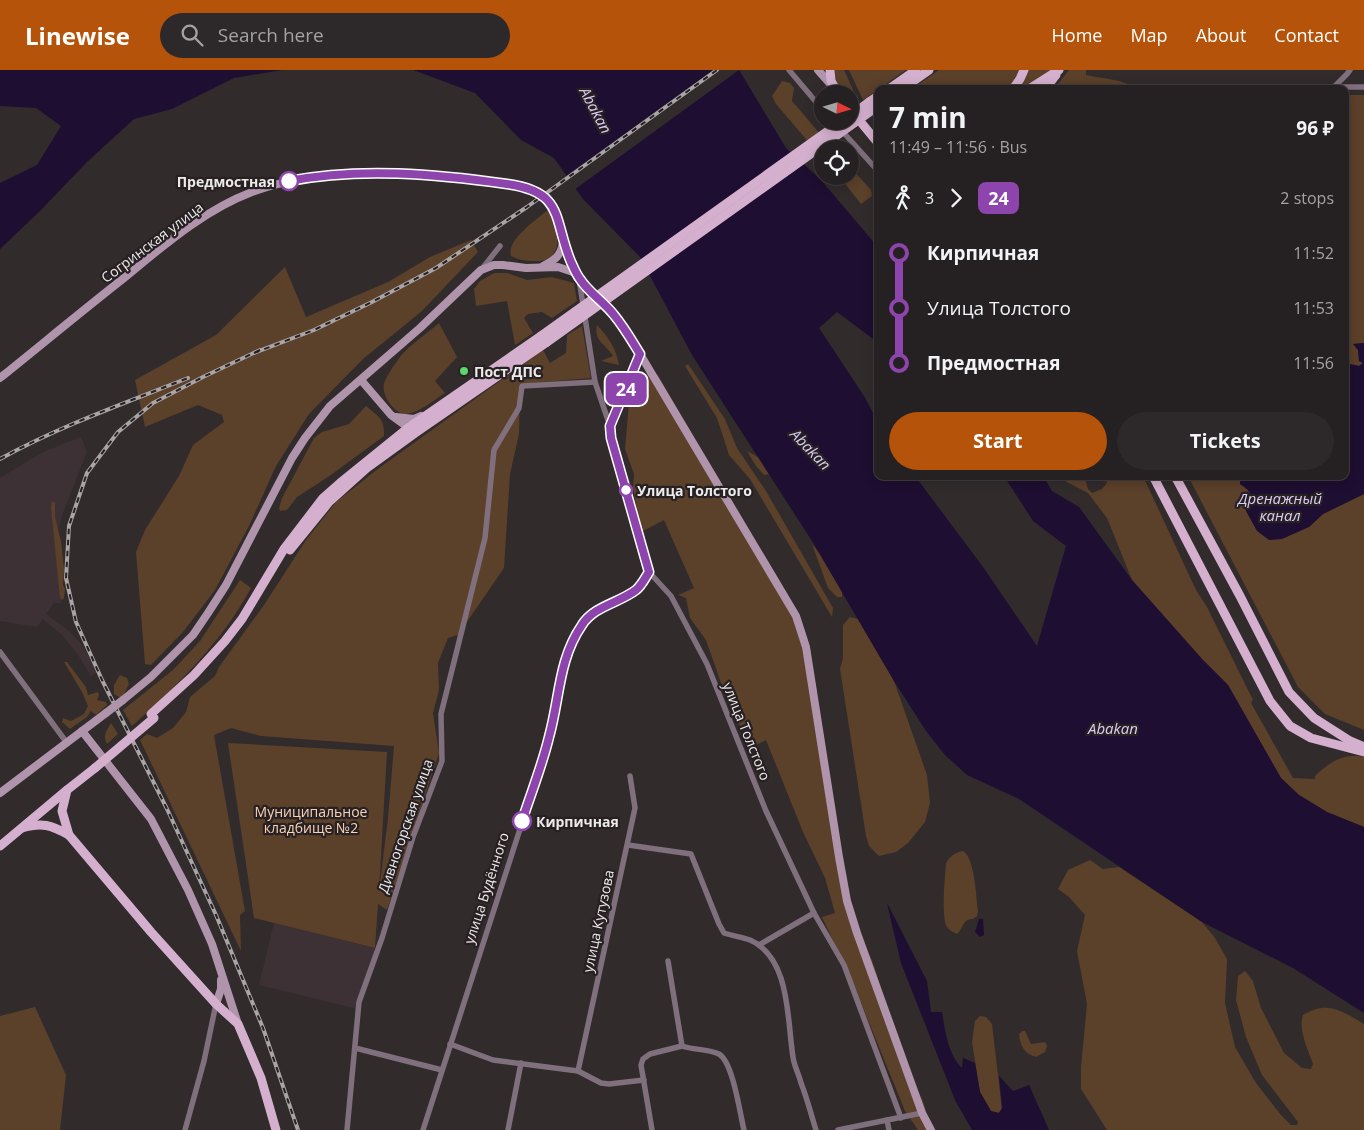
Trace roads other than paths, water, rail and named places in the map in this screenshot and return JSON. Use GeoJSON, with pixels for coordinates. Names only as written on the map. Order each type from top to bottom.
{"type":"FeatureCollection","features":[{"type":"Feature","properties":{"kind":"main road"},"geometry":{"type":"LineString","coordinates":[[830,70],[830,78],[833,85]]}},
{"type":"Feature","properties":{"kind":"main road"},"geometry":{"type":"LineString","coordinates":[[895,85],[916,70]]}},
{"type":"Feature","properties":{"kind":"main road"},"geometry":{"type":"LineString","coordinates":[[908,85],[929,70]]}},
{"type":"Feature","properties":{"kind":"main road"},"geometry":{"type":"LineString","coordinates":[[1016,85],[1024,70]]}},
{"type":"Feature","properties":{"kind":"main road"},"geometry":{"type":"LineString","coordinates":[[1036,85],[1060,70]]}},
{"type":"Feature","properties":{"kind":"main road"},"geometry":{"type":"LineString","coordinates":[[1049,85],[1060,70]]}},
{"type":"Feature","properties":{"kind":"main road"},"geometry":{"type":"LineString","coordinates":[[859,111],[874,104]]}},
{"type":"Feature","properties":{"kind":"main road"},"geometry":{"type":"LineString","coordinates":[[412,430],[544,339],[874,104]]}},
{"type":"Feature","properties":{"kind":"main road"},"geometry":{"type":"LineString","coordinates":[[859,120],[874,137]]}},
{"type":"Feature","properties":{"kind":"main road"},"geometry":{"type":"LineString","coordinates":[[0,846],[198,678],[230,643],[289,552],[329,502],[430,413],[544,339],[830,130]]}},
{"type":"Feature","properties":{"kind":"main road"},"geometry":{"type":"LineString","coordinates":[[1155,480],[1270,701],[1290,726],[1311,738],[1364,752]]}},
{"type":"Feature","properties":{"kind":"main road"},"geometry":{"type":"LineString","coordinates":[[1177,480],[1289,692],[1314,718],[1350,741],[1364,747]]}},
{"type":"Feature","properties":{"kind":"main road"},"geometry":{"type":"LineString","coordinates":[[0,839],[94,766]]}},
{"type":"Feature","properties":{"kind":"main road"},"geometry":{"type":"LineString","coordinates":[[67,790],[62,811],[69,835]]}},
{"type":"Feature","properties":{"kind":"main road"},"geometry":{"type":"LineString","coordinates":[[21,828],[42,824],[54,826],[69,835],[151,932],[216,1004],[238,1024],[261,1078],[276,1130]]}},
{"type":"Feature","properties":{"kind":"street"},"geometry":{"type":"LineString","coordinates":[[788,70],[814,100]]}},
{"type":"Feature","properties":{"kind":"street"},"geometry":{"type":"LineString","coordinates":[[818,70],[831,85]]}},
{"type":"Feature","properties":{"kind":"street"},"geometry":{"type":"LineString","coordinates":[[1336,85],[1350,70]]}},
{"type":"Feature","properties":{"kind":"street"},"geometry":{"type":"LineString","coordinates":[[1349,87],[1364,87]]}},
{"type":"Feature","properties":{"kind":"street"},"geometry":{"type":"LineString","coordinates":[[841,130],[874,167]]}},
{"type":"Feature","properties":{"kind":"street","name":"Согринская улица"},"geometry":{"type":"LineString","coordinates":[[0,378],[193,224],[228,203],[251,192],[275,184],[300,179],[376,174],[414,174],[522,186],[537,192],[548,200],[558,217],[564,239]]}},
{"type":"Feature","properties":{"kind":"street"},"geometry":{"type":"LineString","coordinates":[[541,267],[555,260],[562,251],[564,239]]}},
{"type":"Feature","properties":{"kind":"street"},"geometry":{"type":"LineString","coordinates":[[564,239],[578,276]]}},
{"type":"Feature","properties":{"kind":"street"},"geometry":{"type":"LineString","coordinates":[[0,793],[123,700],[151,677],[193,635],[226,585],[292,458],[330,406],[420,328],[481,270],[500,246]]}},
{"type":"Feature","properties":{"kind":"street"},"geometry":{"type":"LineString","coordinates":[[481,270],[494,265],[526,268],[558,267],[578,276],[614,314],[640,354],[796,616],[806,647],[839,857],[848,901],[857,933],[922,1113],[931,1130]]}},
{"type":"Feature","properties":{"kind":"street","name":"улица Толстого"},"geometry":{"type":"LineString","coordinates":[[578,276],[595,382],[610,426],[611,438],[649,572],[671,596],[707,664],[766,811],[814,913],[844,965],[901,1118]]}},
{"type":"Feature","properties":{"kind":"street"},"geometry":{"type":"LineString","coordinates":[[610,426],[640,354]]}},
{"type":"Feature","properties":{"kind":"street"},"geometry":{"type":"LineString","coordinates":[[361,380],[392,415],[412,430]]}},
{"type":"Feature","properties":{"kind":"street","name":"Дивногорская улица"},"geometry":{"type":"LineString","coordinates":[[347,1130],[359,1002],[382,938],[413,837],[442,761],[441,714],[485,538],[494,450],[519,408],[522,386],[595,382]]}},
{"type":"Feature","properties":{"kind":"street"},"geometry":{"type":"LineString","coordinates":[[392,415],[405,419],[414,419],[430,413]]}},
{"type":"Feature","properties":{"kind":"street","name":"улица Будённого"},"geometry":{"type":"LineString","coordinates":[[423,1130],[550,736],[564,660],[571,642],[583,623],[594,612],[635,591],[649,572]]}},
{"type":"Feature","properties":{"kind":"street"},"geometry":{"type":"LineString","coordinates":[[0,652],[67,743]]}},
{"type":"Feature","properties":{"kind":"street"},"geometry":{"type":"LineString","coordinates":[[82,731],[151,819],[188,890],[212,944],[238,1024]]}},
{"type":"Feature","properties":{"kind":"street","name":"улица Кутузова"},"geometry":{"type":"LineString","coordinates":[[578,1071],[635,808],[630,776]]}},
{"type":"Feature","properties":{"kind":"street"},"geometry":{"type":"LineString","coordinates":[[628,845],[691,854],[724,933],[751,941],[764,950],[778,970],[789,1012],[793,1058],[816,1130]]}},
{"type":"Feature","properties":{"kind":"street"},"geometry":{"type":"LineString","coordinates":[[758,946],[814,913]]}},
{"type":"Feature","properties":{"kind":"street"},"geometry":{"type":"LineString","coordinates":[[668,961],[682,1046]]}},
{"type":"Feature","properties":{"kind":"street"},"geometry":{"type":"LineString","coordinates":[[185,1130],[221,989],[222,973]]}},
{"type":"Feature","properties":{"kind":"street"},"geometry":{"type":"LineString","coordinates":[[450,1044],[493,1060],[578,1071],[591,1079],[609,1084],[644,1080]]}},
{"type":"Feature","properties":{"kind":"street"},"geometry":{"type":"LineString","coordinates":[[652,1130],[641,1065],[643,1058],[650,1054],[682,1046],[720,1054],[726,1060],[744,1130]]}},
{"type":"Feature","properties":{"kind":"street"},"geometry":{"type":"LineString","coordinates":[[355,1048],[442,1070]]}},
{"type":"Feature","properties":{"kind":"street"},"geometry":{"type":"LineString","coordinates":[[508,1130],[520,1063]]}},
{"type":"Feature","properties":{"kind":"street"},"geometry":{"type":"LineString","coordinates":[[838,1130],[922,1113]]}},
{"type":"Feature","properties":{"kind":"street"},"geometry":{"type":"LineString","coordinates":[[887,1120],[889,1130]]}},
{"type":"Feature","properties":{"kind":"water"},"geometry":{"type":"Polygon","coordinates":[[[0,70],[282,70],[234,78],[172,109],[134,119],[87,162],[0,249],[0,183],[37,165],[61,126],[36,108],[0,106],[0,70]]]}},
{"type":"Feature","properties":{"kind":"water","name":"Abakan"},"geometry":{"type":"Polygon","coordinates":[[[413,70],[739,70],[786,148],[814,174],[814,185],[825,185],[874,242],[874,340],[837,312],[819,328],[864,396],[874,415],[874,480],[918,480],[983,567],[1037,646],[1066,546],[1033,521],[1007,480],[1045,480],[1052,491],[1079,507],[1132,580],[1202,659],[1228,685],[1281,778],[1299,795],[1327,812],[1364,827],[1364,1013],[1293,968],[1202,922],[1019,799],[967,775],[945,755],[926,731],[894,681],[812,541],[692,355],[640,257],[583,199],[554,158],[521,140],[475,93],[413,70]]]}},
{"type":"Feature","properties":{"kind":"water","name":"Дренажный канал"},"geometry":{"type":"Polygon","coordinates":[[[1364,343],[1364,494],[1323,514],[1309,527],[1282,539],[1269,540],[1257,531],[1246,511],[1245,503],[1250,498],[1250,493],[1240,484],[1240,480],[1349,480],[1349,364],[1359,366],[1363,363],[1359,361],[1358,350],[1353,344],[1364,343]]]}},
{"type":"Feature","properties":{"kind":"water"},"geometry":{"type":"Polygon","coordinates":[[[887,903],[927,981],[931,1012],[942,1012],[953,1056],[962,1068],[963,1058],[975,1063],[980,1092],[991,1111],[999,1113],[1002,1108],[999,1076],[1013,1091],[1029,1085],[1049,1130],[972,1130],[955,1100],[901,963],[887,903]]]}},
{"type":"Feature","properties":{"kind":"water"},"geometry":{"type":"Polygon","coordinates":[[[979,919],[983,919],[984,935],[980,937],[975,932],[979,919]]]}},
{"type":"Feature","properties":{"kind":"railway"},"geometry":{"type":"LineString","coordinates":[[254,353],[314,330],[436,268],[527,207],[717,70]]}},
{"type":"Feature","properties":{"kind":"railway"},"geometry":{"type":"LineString","coordinates":[[260,350],[153,403],[118,432],[87,473],[69,526],[66,578],[76,622],[102,680],[167,809],[216,915],[263,1028],[298,1130]]}},
{"type":"Feature","properties":{"kind":"railway"},"geometry":{"type":"LineString","coordinates":[[0,459],[69,425],[188,378]]}},
{"type":"Feature","properties":{"kind":"place","name":"Предмостная"},"geometry":{"type":"Point","coordinates":[289,181]}},
{"type":"Feature","properties":{"kind":"place","name":"Пост ДПС"},"geometry":{"type":"Point","coordinates":[464,371]}},
{"type":"Feature","properties":{"kind":"place","name":"Улица Толстого"},"geometry":{"type":"Point","coordinates":[626,490]}},
{"type":"Feature","properties":{"kind":"place","name":"Кирпичная"},"geometry":{"type":"Point","coordinates":[522,821]}},
{"type":"Feature","properties":{"kind":"park label","name":"Муниципальное кладбище №2"},"geometry":{"type":"Point","coordinates":[311,820]}}]}
